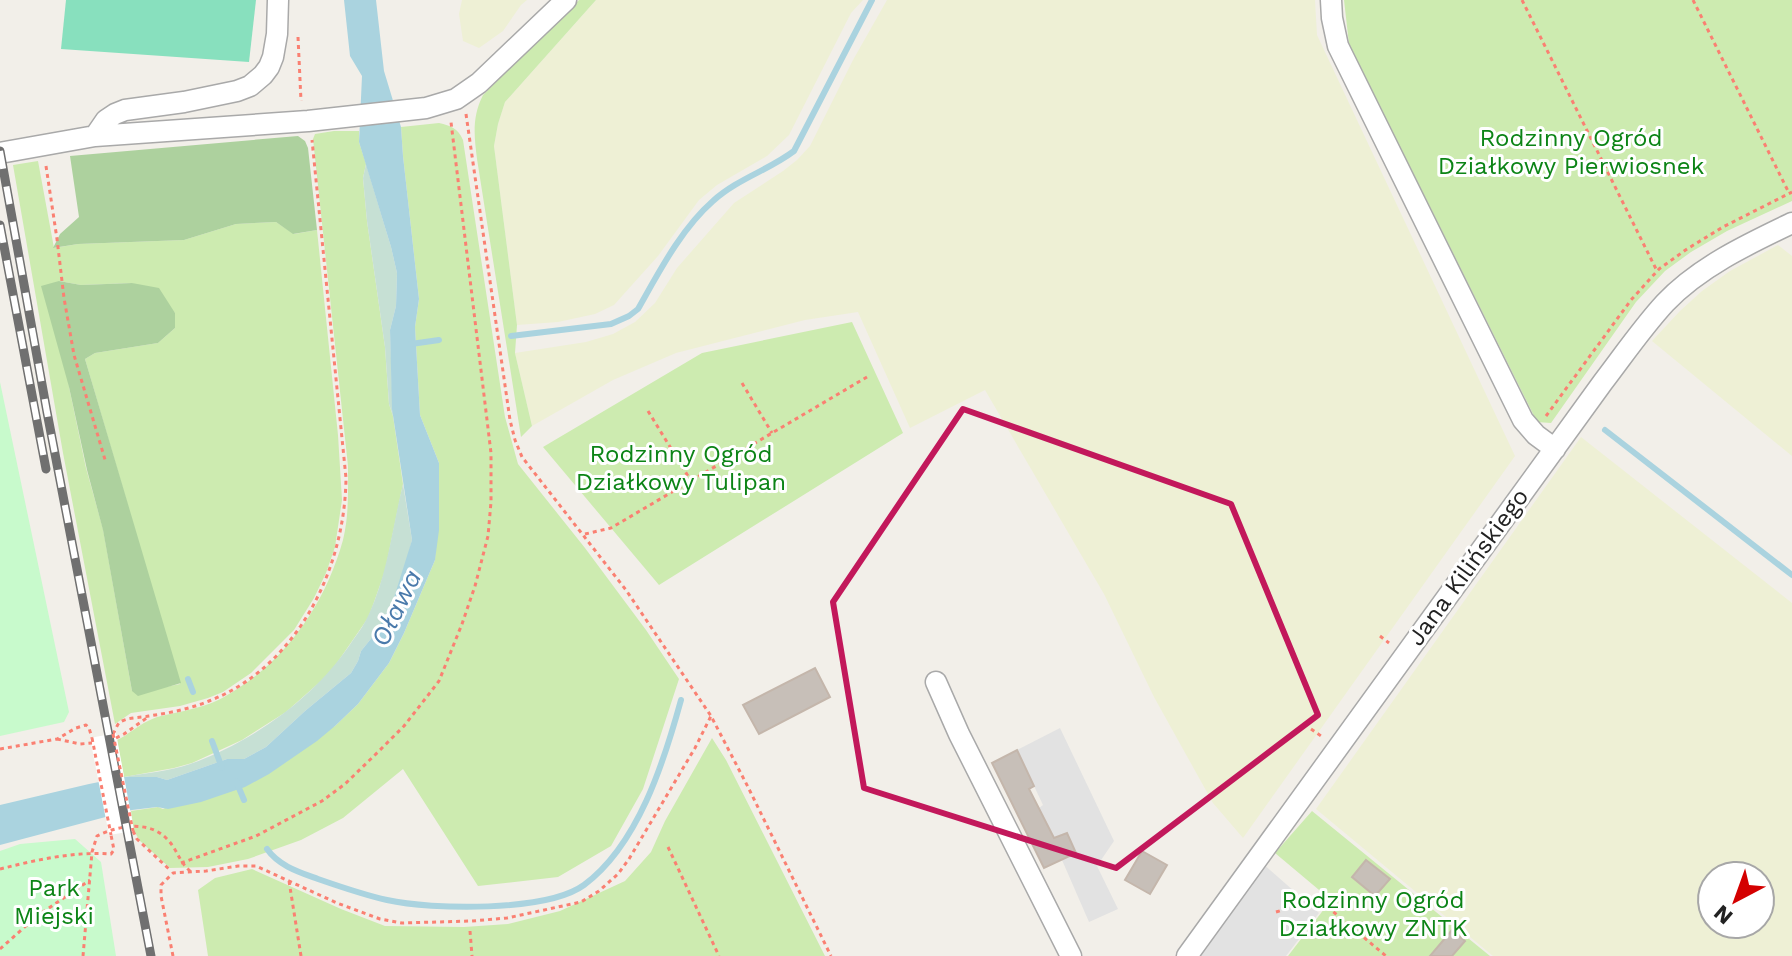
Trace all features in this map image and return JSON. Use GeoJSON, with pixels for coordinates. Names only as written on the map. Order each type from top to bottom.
{"type":"FeatureCollection","features":[{"type":"Feature","properties":{"kind":"street"},"geometry":{"type":"LineString","coordinates":[[86,138],[106,120],[125,110],[184,102],[250,86],[263,75],[273,57],[278,0]]}},
{"type":"Feature","properties":{"kind":"street"},"geometry":{"type":"LineString","coordinates":[[0,153],[86,138],[426,108],[453,109],[566,0]]}},
{"type":"Feature","properties":{"kind":"street"},"geometry":{"type":"LineString","coordinates":[[1331,0],[1338,46],[1403,180],[1523,420],[1555,449]]}},
{"type":"Feature","properties":{"kind":"street","name":"Jana Kilińskiego"},"geometry":{"type":"LineString","coordinates":[[1187,956],[1619,360],[1666,303],[1691,281],[1726,258],[1792,223]]}},
{"type":"Feature","properties":{"kind":"street"},"geometry":{"type":"LineString","coordinates":[[936,682],[1071,956]]}},
{"type":"Feature","properties":{"kind":"path"},"geometry":{"type":"LineString","coordinates":[[1522,0],[1657,271]]}},
{"type":"Feature","properties":{"kind":"path"},"geometry":{"type":"LineString","coordinates":[[1693,0],[1789,193]]}},
{"type":"Feature","properties":{"kind":"path"},"geometry":{"type":"LineString","coordinates":[[173,873],[137,839],[133,831],[115,736],[118,724],[217,698],[266,664],[308,615],[333,561],[344,518],[346,478],[310,120],[298,34]]}},
{"type":"Feature","properties":{"kind":"path"},"geometry":{"type":"LineString","coordinates":[[453,109],[466,115],[510,420],[522,457],[626,590],[711,716],[831,956]]}},
{"type":"Feature","properties":{"kind":"path"},"geometry":{"type":"LineString","coordinates":[[181,863],[274,828],[345,784],[404,726],[439,681],[462,624],[488,536],[491,453],[453,109]]}},
{"type":"Feature","properties":{"kind":"path"},"geometry":{"type":"LineString","coordinates":[[42,145],[74,355],[106,463]]}},
{"type":"Feature","properties":{"kind":"path"},"geometry":{"type":"LineString","coordinates":[[584,535],[611,528],[867,377]]}},
{"type":"Feature","properties":{"kind":"path"},"geometry":{"type":"LineString","coordinates":[[742,383],[772,433]]}},
{"type":"Feature","properties":{"kind":"path"},"geometry":{"type":"LineString","coordinates":[[648,411],[691,481]]}},
{"type":"Feature","properties":{"kind":"path"},"geometry":{"type":"LineString","coordinates":[[173,956],[161,885],[173,873],[256,866],[337,903],[380,919],[402,923],[507,918],[581,902],[618,874],[629,859],[711,716]]}},
{"type":"Feature","properties":{"kind":"path"},"geometry":{"type":"LineString","coordinates":[[115,736],[124,734],[148,717]]}},
{"type":"Feature","properties":{"kind":"path"},"geometry":{"type":"LineString","coordinates":[[0,749],[57,739],[86,725],[92,738],[114,852],[92,852],[0,869]]}},
{"type":"Feature","properties":{"kind":"path"},"geometry":{"type":"LineString","coordinates":[[57,739],[92,743]]}},
{"type":"Feature","properties":{"kind":"path"},"geometry":{"type":"LineString","coordinates":[[83,956],[92,852],[97,836],[109,830],[144,827],[169,841],[181,863],[190,871]]}},
{"type":"Feature","properties":{"kind":"path"},"geometry":{"type":"LineString","coordinates":[[668,847],[719,956]]}},
{"type":"Feature","properties":{"kind":"path"},"geometry":{"type":"LineString","coordinates":[[0,949],[37,916],[90,880]]}},
{"type":"Feature","properties":{"kind":"path"},"geometry":{"type":"LineString","coordinates":[[289,880],[301,956]]}},
{"type":"Feature","properties":{"kind":"path"},"geometry":{"type":"LineString","coordinates":[[1276,912],[1318,899],[1386,956]]}},
{"type":"Feature","properties":{"kind":"path"},"geometry":{"type":"LineString","coordinates":[[470,931],[472,956]]}},
{"type":"Feature","properties":{"kind":"highlighted area"},"geometry":{"type":"Polygon","coordinates":[[[963,409],[1231,504],[1318,715],[1116,868],[864,788],[833,602],[963,409]]]}},
{"type":"Feature","properties":{"kind":"green space"},"geometry":{"type":"Polygon","coordinates":[[[66,0],[256,0],[249,62],[61,49],[66,0]]]}},
{"type":"Feature","properties":{"kind":"green space"},"geometry":{"type":"Polygon","coordinates":[[[462,0],[527,0],[503,31],[479,48],[463,41],[459,14],[462,0]]]}},
{"type":"Feature","properties":{"kind":"green space"},"geometry":{"type":"Polygon","coordinates":[[[579,0],[596,0],[505,102],[494,146],[517,325],[515,353],[532,426],[521,437],[477,159],[475,119],[483,95],[579,0]]]}},
{"type":"Feature","properties":{"kind":"green space"},"geometry":{"type":"Polygon","coordinates":[[[596,0],[863,0],[851,13],[789,135],[767,156],[717,185],[699,200],[658,256],[614,305],[595,314],[558,322],[517,325],[494,146],[498,124],[505,102],[596,0]]]}},
{"type":"Feature","properties":{"kind":"green space"},"geometry":{"type":"Polygon","coordinates":[[[887,0],[1315,0],[1317,35],[1515,456],[1243,838],[1213,803],[1154,697],[1104,594],[985,390],[910,428],[858,312],[805,320],[676,353],[613,380],[532,426],[515,353],[586,342],[613,334],[635,322],[655,303],[677,268],[734,203],[783,171],[810,146],[887,0]]]}},
{"type":"Feature","properties":{"kind":"green space","name":"Rodzinny Ogród Działkowy Pierwiosnek"},"geometry":{"type":"Polygon","coordinates":[[[1344,0],[1792,0],[1792,201],[1727,231],[1665,271],[1636,302],[1551,423],[1537,422],[1349,44],[1344,0]]]}},
{"type":"Feature","properties":{"kind":"green space"},"geometry":{"type":"Polygon","coordinates":[[[439,123],[454,128],[463,140],[505,417],[518,464],[585,548],[679,679],[643,789],[611,846],[558,877],[478,886],[403,769],[343,818],[301,840],[248,859],[208,867],[170,868],[140,841],[134,831],[131,811],[163,809],[335,726],[358,704],[389,663],[435,560],[439,463],[420,415],[415,327],[419,299],[401,127],[439,123]]]}},
{"type":"Feature","properties":{"kind":"green space"},"geometry":{"type":"Polygon","coordinates":[[[359,131],[366,164],[363,178],[367,221],[385,347],[389,404],[403,484],[385,571],[368,618],[330,673],[286,712],[242,740],[192,763],[124,777],[117,740],[152,719],[215,702],[246,683],[283,650],[313,610],[343,540],[348,466],[313,139],[315,134],[359,131]]]}},
{"type":"Feature","properties":{"kind":"green space"},"geometry":{"type":"Polygon","coordinates":[[[298,136],[308,148],[317,230],[293,234],[276,222],[236,224],[184,240],[78,244],[53,248],[60,234],[79,217],[70,156],[298,136]]]}},
{"type":"Feature","properties":{"kind":"green space"},"geometry":{"type":"Polygon","coordinates":[[[38,161],[54,248],[78,244],[184,240],[236,224],[276,222],[294,234],[317,230],[342,500],[335,547],[326,573],[294,630],[251,673],[208,698],[180,706],[131,713],[115,724],[63,453],[13,165],[38,161]],[[59,281],[69,387],[103,529],[132,691],[180,684],[85,359],[95,353],[158,343],[175,328],[175,313],[132,283],[81,285],[59,281]]]}},
{"type":"Feature","properties":{"kind":"green space"},"geometry":{"type":"Polygon","coordinates":[[[366,164],[397,273],[396,306],[390,330],[393,416],[367,221],[363,178],[366,164]]]}},
{"type":"Feature","properties":{"kind":"green space"},"geometry":{"type":"Polygon","coordinates":[[[1778,245],[1792,256],[1792,456],[1652,341],[1702,291],[1730,271],[1778,245]]]}},
{"type":"Feature","properties":{"kind":"green space"},"geometry":{"type":"Polygon","coordinates":[[[59,281],[81,285],[132,283],[159,288],[175,313],[175,328],[158,343],[95,353],[85,359],[181,683],[138,696],[132,691],[103,530],[41,286],[59,281]]]}},
{"type":"Feature","properties":{"kind":"green space","name":"Rodzinny Ogród Działkowy Tulipan"},"geometry":{"type":"Polygon","coordinates":[[[852,322],[903,433],[659,585],[543,447],[702,353],[852,322]]]}},
{"type":"Feature","properties":{"kind":"green space"},"geometry":{"type":"Polygon","coordinates":[[[0,382],[69,712],[64,722],[0,736],[0,382]]]}},
{"type":"Feature","properties":{"kind":"green space"},"geometry":{"type":"Polygon","coordinates":[[[1581,437],[1792,603],[1792,956],[1493,956],[1316,809],[1581,437]]]}},
{"type":"Feature","properties":{"kind":"green space"},"geometry":{"type":"Polygon","coordinates":[[[403,484],[412,540],[404,572],[392,604],[361,651],[351,673],[266,747],[244,759],[227,759],[167,780],[124,777],[182,766],[237,743],[282,715],[321,680],[360,631],[369,614],[385,566],[403,484]]]}},
{"type":"Feature","properties":{"kind":"green space"},"geometry":{"type":"Polygon","coordinates":[[[712,738],[825,956],[208,956],[198,890],[215,878],[252,869],[385,926],[508,924],[560,911],[625,881],[651,852],[712,738]]]}},
{"type":"Feature","properties":{"kind":"green space","name":"Rodzinny Ogród Działkowy ZNTK"},"geometry":{"type":"Polygon","coordinates":[[[1312,811],[1490,956],[1288,956],[1331,900],[1275,853],[1312,811]]]}},
{"type":"Feature","properties":{"kind":"green space","name":"Park Miejski"},"geometry":{"type":"Polygon","coordinates":[[[75,839],[101,862],[116,956],[0,956],[0,851],[20,844],[75,839]]]}},
{"type":"Feature","properties":{"kind":"shaded area"},"geometry":{"type":"Polygon","coordinates":[[[1060,728],[1114,841],[1097,866],[1118,909],[1089,922],[1062,860],[1076,852],[1067,833],[1054,838],[1039,808],[1043,805],[1017,750],[1060,728]]]}},
{"type":"Feature","properties":{"kind":"shaded area"},"geometry":{"type":"Polygon","coordinates":[[[1262,863],[1319,913],[1286,956],[1194,956],[1262,863]]]}},
{"type":"Feature","properties":{"kind":"water","name":"Oława"},"geometry":{"type":"Polygon","coordinates":[[[344,0],[376,0],[384,71],[401,127],[419,299],[415,327],[420,415],[439,463],[439,530],[435,560],[389,663],[358,704],[317,741],[269,774],[245,787],[201,802],[168,809],[132,810],[0,845],[0,805],[124,777],[167,780],[227,759],[244,759],[266,747],[351,673],[361,651],[392,604],[412,540],[392,409],[390,330],[396,306],[397,273],[359,142],[362,76],[350,56],[344,0]]]}},
{"type":"Feature","properties":{"kind":"pier"},"geometry":{"type":"Polygon","coordinates":[[[116,733],[134,831],[109,835],[90,738],[116,733]]]}},
{"type":"Feature","properties":{"kind":"building"},"geometry":{"type":"Polygon","coordinates":[[[815,668],[830,697],[759,734],[743,705],[815,668]]]}},
{"type":"Feature","properties":{"kind":"building"},"geometry":{"type":"Polygon","coordinates":[[[1017,750],[1034,786],[1029,789],[1054,838],[1067,833],[1076,853],[1044,868],[992,763],[1017,750]]]}},
{"type":"Feature","properties":{"kind":"building"},"geometry":{"type":"Polygon","coordinates":[[[1142,851],[1167,865],[1150,894],[1125,880],[1142,851]]]}},
{"type":"Feature","properties":{"kind":"building"},"geometry":{"type":"Polygon","coordinates":[[[1366,860],[1390,879],[1375,896],[1352,877],[1366,860]]]}},
{"type":"Feature","properties":{"kind":"building"},"geometry":{"type":"Polygon","coordinates":[[[1452,930],[1465,941],[1452,956],[1430,956],[1452,930]]]}},
{"type":"Feature","properties":{"kind":"waterway"},"geometry":{"type":"LineString","coordinates":[[511,336],[611,324],[638,309],[671,252],[701,212],[732,187],[794,151],[872,0]]}},
{"type":"Feature","properties":{"kind":"waterway"},"geometry":{"type":"LineString","coordinates":[[411,344],[439,340]]}},
{"type":"Feature","properties":{"kind":"waterway"},"geometry":{"type":"LineString","coordinates":[[1605,430],[1792,575]]}},
{"type":"Feature","properties":{"kind":"waterway"},"geometry":{"type":"LineString","coordinates":[[188,679],[193,692]]}},
{"type":"Feature","properties":{"kind":"waterway"},"geometry":{"type":"LineString","coordinates":[[267,849],[283,864],[304,874],[387,900],[459,907],[517,904],[567,894],[584,885],[603,868],[634,825],[657,775],[681,700]]}},
{"type":"Feature","properties":{"kind":"waterway"},"geometry":{"type":"LineString","coordinates":[[212,741],[222,768]]}},
{"type":"Feature","properties":{"kind":"waterway"},"geometry":{"type":"LineString","coordinates":[[236,781],[244,800]]}},
{"type":"Feature","properties":{"kind":"railway"},"geometry":{"type":"LineString","coordinates":[[0,151],[151,956]]}},
{"type":"Feature","properties":{"kind":"railway"},"geometry":{"type":"LineString","coordinates":[[0,225],[46,469]]}}]}
